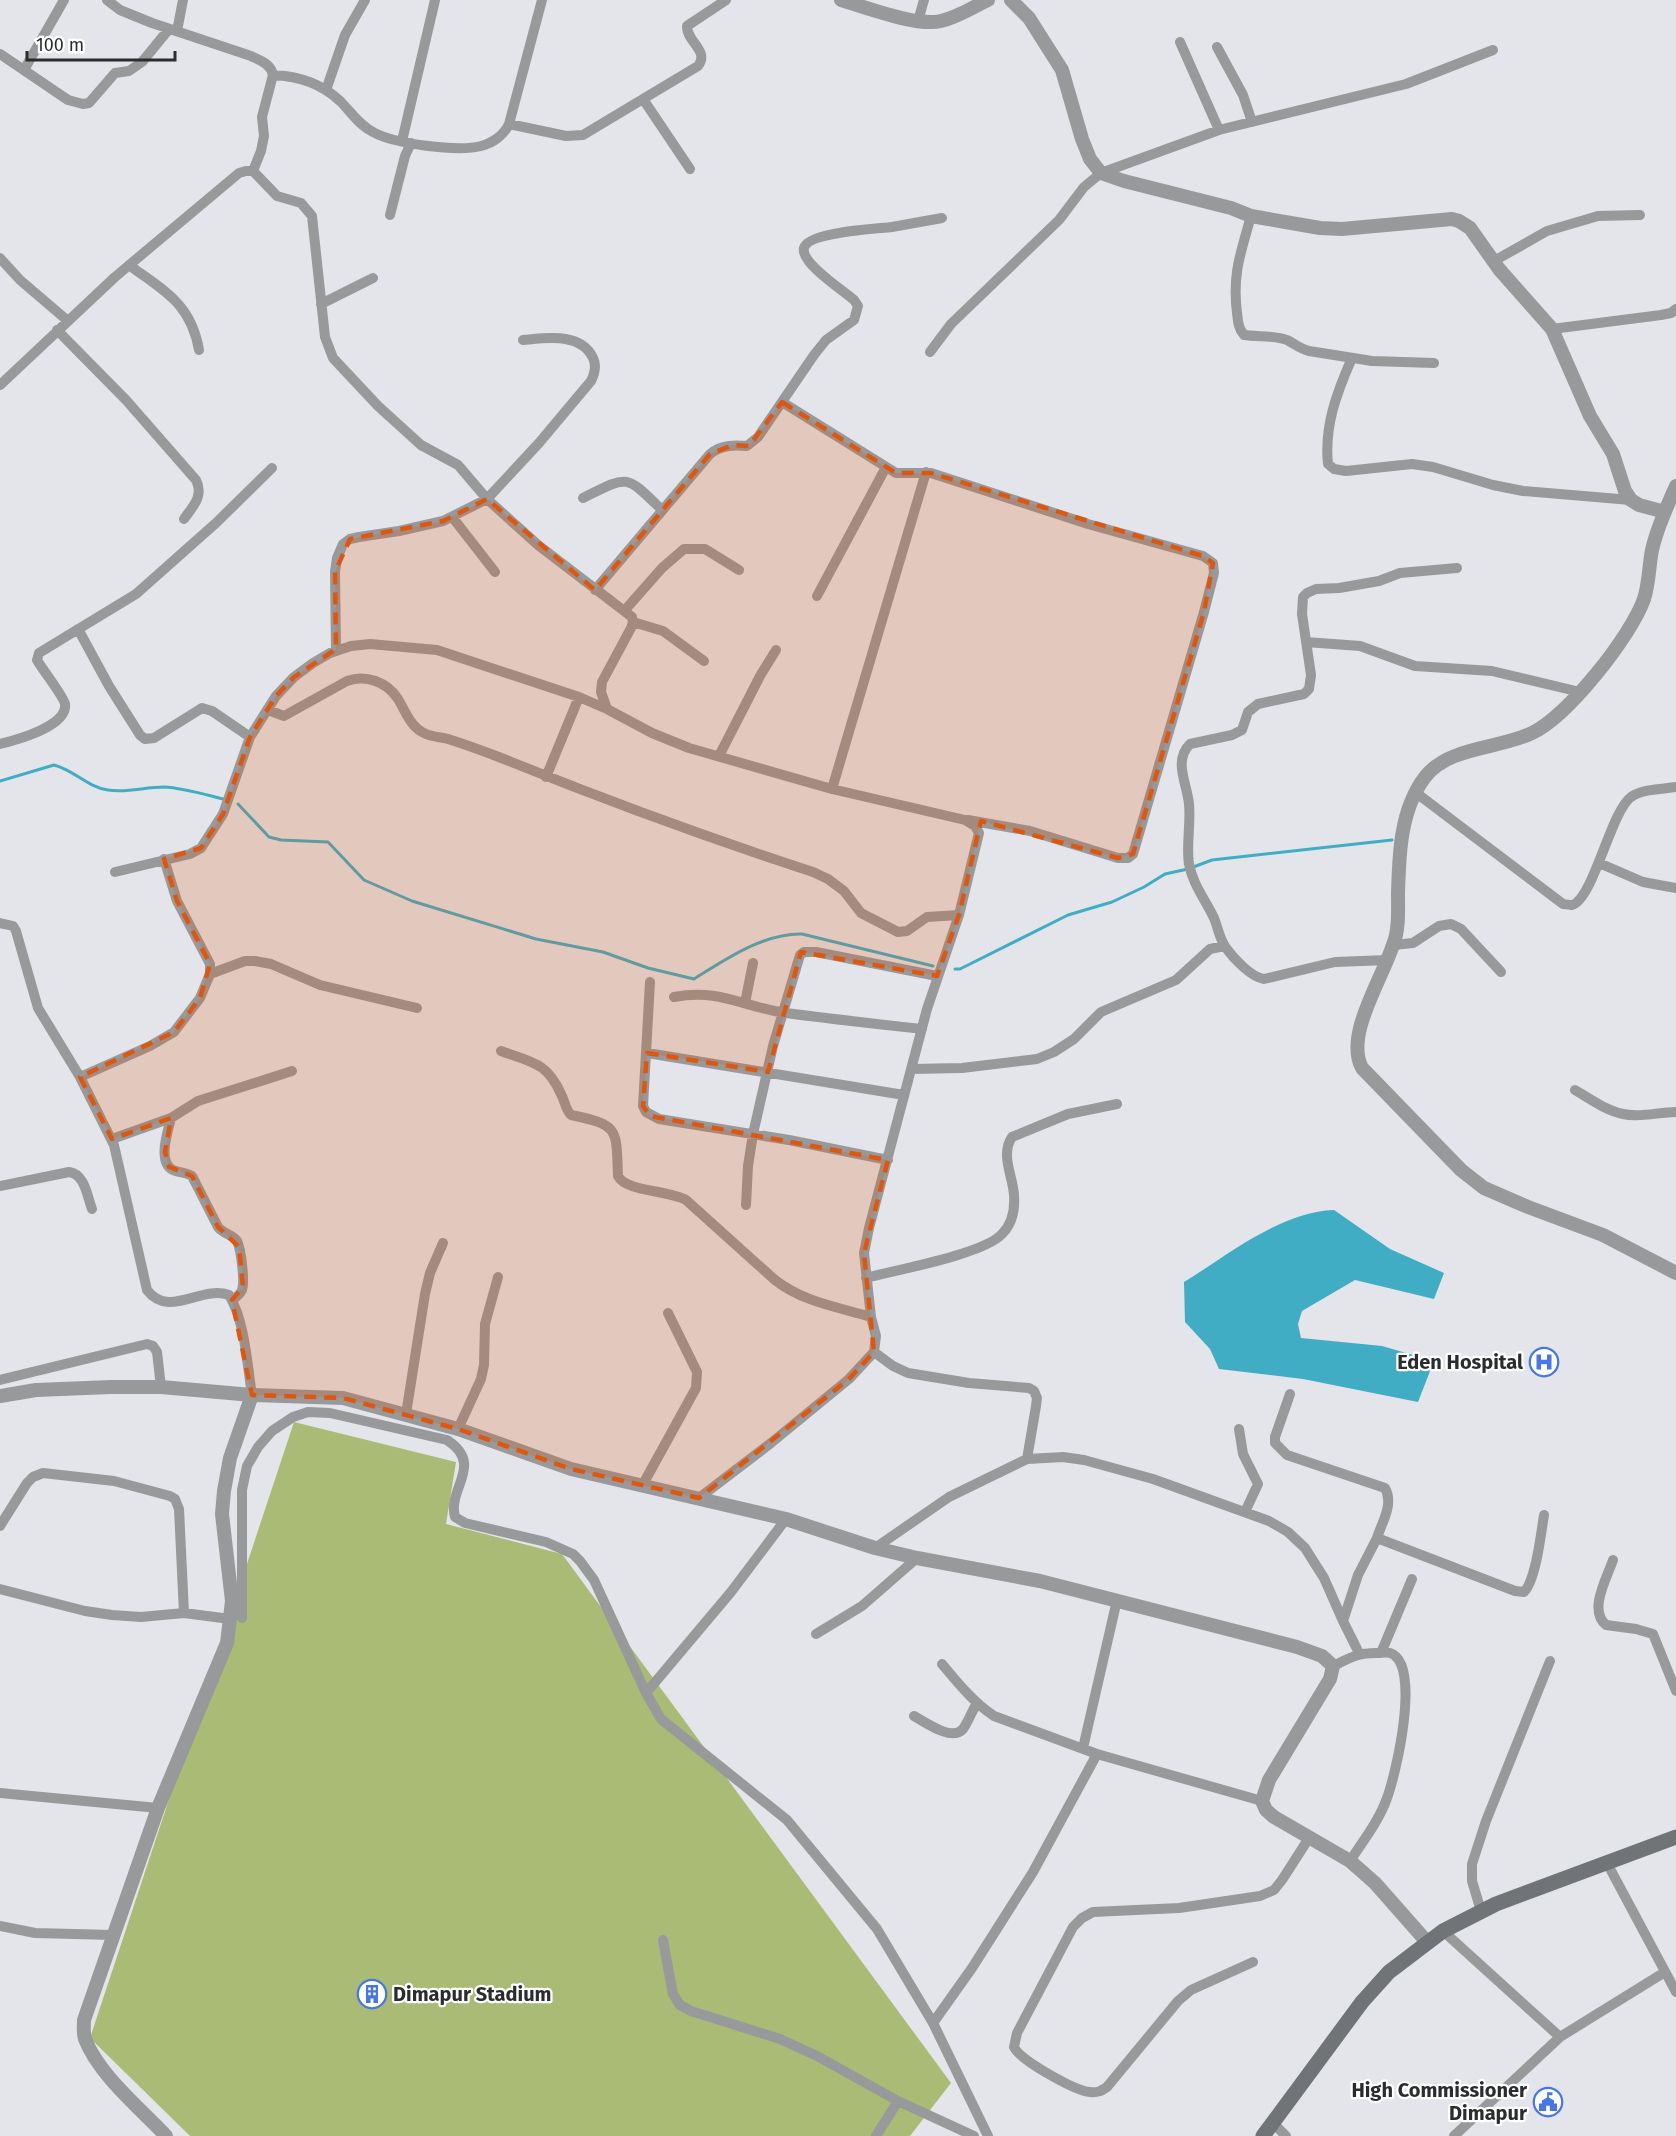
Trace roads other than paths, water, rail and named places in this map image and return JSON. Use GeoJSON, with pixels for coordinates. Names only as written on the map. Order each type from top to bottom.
{"type":"FeatureCollection","features":[{"type":"Feature","properties":{"kind":"main road"},"geometry":{"type":"LineString","coordinates":[[1263,2136],[1375,1987],[1389,1972],[1426,1942],[1481,1911],[1676,1837]]}},
{"type":"Feature","properties":{"kind":"street"},"geometry":{"type":"LineString","coordinates":[[24,70],[64,0]]}},
{"type":"Feature","properties":{"kind":"street"},"geometry":{"type":"LineString","coordinates":[[106,0],[120,10],[218,44],[263,62],[272,69],[273,75],[262,117],[264,136],[254,171]]}},
{"type":"Feature","properties":{"kind":"street"},"geometry":{"type":"LineString","coordinates":[[0,54],[68,100],[77,104],[89,103],[115,73],[129,70],[142,62],[173,30],[183,0]]}},
{"type":"Feature","properties":{"kind":"street"},"geometry":{"type":"LineString","coordinates":[[326,90],[345,35],[366,0]]}},
{"type":"Feature","properties":{"kind":"street"},"geometry":{"type":"LineString","coordinates":[[390,215],[405,156],[435,0]]}},
{"type":"Feature","properties":{"kind":"street"},"geometry":{"type":"LineString","coordinates":[[273,75],[292,76],[326,90],[366,128],[376,134],[407,142],[448,148],[482,146],[500,136],[509,124],[542,0]]}},
{"type":"Feature","properties":{"kind":"street"},"geometry":{"type":"LineString","coordinates":[[509,124],[566,136],[583,135],[698,66],[701,61],[701,52],[688,35],[687,26],[726,0]]}},
{"type":"Feature","properties":{"kind":"street"},"geometry":{"type":"LineString","coordinates":[[841,0],[918,21],[940,21],[988,0]]}},
{"type":"Feature","properties":{"kind":"street"},"geometry":{"type":"LineString","coordinates":[[918,21],[924,0]]}},
{"type":"Feature","properties":{"kind":"street"},"geometry":{"type":"LineString","coordinates":[[1011,0],[1029,18],[1062,70],[1082,140],[1090,159],[1101,173],[1231,208],[1251,216],[1299,225],[1342,229],[1452,219],[1459,220],[1470,228],[1494,261],[1552,329],[1590,416],[1613,454],[1625,491],[1631,500],[1639,505],[1670,512]]}},
{"type":"Feature","properties":{"kind":"street"},"geometry":{"type":"LineString","coordinates":[[1180,42],[1219,130]]}},
{"type":"Feature","properties":{"kind":"street"},"geometry":{"type":"LineString","coordinates":[[1217,47],[1243,95],[1252,122]]}},
{"type":"Feature","properties":{"kind":"street"},"geometry":{"type":"LineString","coordinates":[[930,352],[951,324],[1059,220],[1084,188],[1101,173],[1219,130],[1406,84],[1493,50]]}},
{"type":"Feature","properties":{"kind":"street"},"geometry":{"type":"LineString","coordinates":[[644,99],[690,169]]}},
{"type":"Feature","properties":{"kind":"street"},"geometry":{"type":"LineString","coordinates":[[2,379],[129,265],[239,173],[254,171]]}},
{"type":"Feature","properties":{"kind":"street"},"geometry":{"type":"LineString","coordinates":[[254,171],[277,196],[301,203],[308,208],[312,216],[325,336],[333,358],[375,403],[428,450],[458,465],[487,499],[537,545],[632,617],[633,622],[602,682],[602,692],[607,709]]}},
{"type":"Feature","properties":{"kind":"street"},"geometry":{"type":"LineString","coordinates":[[1494,261],[1547,231],[1598,216],[1640,215]]}},
{"type":"Feature","properties":{"kind":"street"},"geometry":{"type":"LineString","coordinates":[[1251,216],[1235,278],[1236,304],[1241,332],[1244,335],[1288,341],[1300,349],[1352,358],[1388,362],[1434,363]]}},
{"type":"Feature","properties":{"kind":"street"},"geometry":{"type":"LineString","coordinates":[[595,590],[682,489],[703,461],[717,448],[733,444],[751,444],[826,340],[854,320],[858,306],[807,259],[804,248],[808,242],[835,233],[942,218]]}},
{"type":"Feature","properties":{"kind":"street"},"geometry":{"type":"LineString","coordinates":[[0,258],[21,280],[68,321]]}},
{"type":"Feature","properties":{"kind":"street"},"geometry":{"type":"LineString","coordinates":[[129,265],[182,308],[194,326],[199,350]]}},
{"type":"Feature","properties":{"kind":"street"},"geometry":{"type":"LineString","coordinates":[[321,304],[373,278]]}},
{"type":"Feature","properties":{"kind":"street"},"geometry":{"type":"LineString","coordinates":[[1552,329],[1661,315],[1676,309]]}},
{"type":"Feature","properties":{"kind":"street"},"geometry":{"type":"LineString","coordinates":[[57,330],[126,400],[196,480],[200,488],[200,495],[184,519]]}},
{"type":"Feature","properties":{"kind":"street"},"geometry":{"type":"LineString","coordinates":[[336,651],[334,572],[337,558],[344,544],[350,539],[399,531],[453,518],[487,499],[591,381],[596,369],[592,355],[583,344],[559,339],[523,340]]}},
{"type":"Feature","properties":{"kind":"street"},"geometry":{"type":"LineString","coordinates":[[1352,358],[1336,395],[1326,438],[1328,464],[1334,469],[1346,471],[1412,464],[1433,467],[1493,485],[1523,491],[1631,500]]}},
{"type":"Feature","properties":{"kind":"street"},"geometry":{"type":"LineString","coordinates":[[115,872],[189,854],[201,848],[223,814],[250,737],[276,696],[294,677],[313,663],[351,646],[370,644],[437,650],[579,697],[652,733],[689,748],[832,789],[965,820],[1029,831],[1118,858],[1128,858],[1133,854],[1187,672],[1215,568],[1209,559],[1088,524],[926,472],[896,473],[782,402]]}},
{"type":"Feature","properties":{"kind":"street"},"geometry":{"type":"LineString","coordinates":[[817,596],[886,467]]}},
{"type":"Feature","properties":{"kind":"street"},"geometry":{"type":"LineString","coordinates":[[0,744],[20,739],[52,725],[60,719],[66,707],[37,660],[39,652],[82,636],[136,594],[200,538],[272,468]]}},
{"type":"Feature","properties":{"kind":"street"},"geometry":{"type":"LineString","coordinates":[[832,789],[926,472]]}},
{"type":"Feature","properties":{"kind":"street"},"geometry":{"type":"LineString","coordinates":[[583,498],[615,482],[627,481],[640,489],[662,510]]}},
{"type":"Feature","properties":{"kind":"street"},"geometry":{"type":"LineString","coordinates":[[1676,486],[1670,512],[1658,525],[1644,598],[1629,631],[1580,693],[1548,724],[1532,733],[1513,741],[1473,750],[1436,767],[1426,775],[1415,792],[1402,835],[1397,933],[1360,1030],[1357,1052],[1362,1068],[1461,1170],[1484,1188],[1602,1235],[1676,1272]]}},
{"type":"Feature","properties":{"kind":"street"},"geometry":{"type":"LineString","coordinates":[[453,518],[495,572]]}},
{"type":"Feature","properties":{"kind":"street"},"geometry":{"type":"LineString","coordinates":[[625,610],[662,568],[684,549],[705,549],[739,570]]}},
{"type":"Feature","properties":{"kind":"street"},"geometry":{"type":"LineString","coordinates":[[1388,960],[1335,962],[1264,979],[1248,970],[1224,946],[1213,917],[1196,886],[1190,867],[1189,805],[1181,762],[1185,748],[1190,744],[1238,733],[1242,730],[1248,712],[1258,704],[1304,694],[1311,684],[1302,605],[1303,597],[1307,593],[1316,589],[1378,581],[1400,573],[1456,568]]}},
{"type":"Feature","properties":{"kind":"street"},"geometry":{"type":"LineString","coordinates":[[633,622],[663,631],[704,661]]}},
{"type":"Feature","properties":{"kind":"street"},"geometry":{"type":"LineString","coordinates":[[82,636],[109,686],[140,735],[145,739],[154,738],[202,708],[212,711],[250,737]]}},
{"type":"Feature","properties":{"kind":"street"},"geometry":{"type":"LineString","coordinates":[[1306,642],[1360,646],[1415,666],[1492,671],[1580,693]]}},
{"type":"Feature","properties":{"kind":"street"},"geometry":{"type":"LineString","coordinates":[[719,756],[776,650]]}},
{"type":"Feature","properties":{"kind":"street"},"geometry":{"type":"LineString","coordinates":[[268,710],[278,715],[290,714],[339,684],[358,676],[364,677],[384,686],[397,697],[409,720],[427,734],[459,743],[546,777],[813,872],[828,879],[844,891],[861,913],[898,932],[907,931],[927,917],[959,915]]}},
{"type":"Feature","properties":{"kind":"street"},"geometry":{"type":"LineString","coordinates":[[546,777],[579,697]]}},
{"type":"Feature","properties":{"kind":"street"},"geometry":{"type":"LineString","coordinates":[[1415,792],[1563,904],[1572,905],[1579,901],[1599,862],[1618,815],[1628,800],[1638,794],[1676,787]]}},
{"type":"Feature","properties":{"kind":"street"},"geometry":{"type":"LineString","coordinates":[[699,1498],[849,1379],[874,1352],[876,1336],[871,1317],[864,1253],[910,1069],[959,915],[979,834],[975,826],[965,820]]}},
{"type":"Feature","properties":{"kind":"street"},"geometry":{"type":"LineString","coordinates":[[81,1077],[150,1046],[174,1032],[200,998],[210,974],[210,964],[177,901],[164,859]]}},
{"type":"Feature","properties":{"kind":"street"},"geometry":{"type":"LineString","coordinates":[[1599,862],[1643,882],[1676,888]]}},
{"type":"Feature","properties":{"kind":"street"},"geometry":{"type":"LineString","coordinates":[[0,924],[13,926],[16,931],[38,1008],[81,1077],[111,1139],[147,1290],[154,1299],[164,1302],[216,1292],[229,1295],[232,1300],[240,1325],[252,1395],[231,1458],[222,1514],[236,1619]]}},
{"type":"Feature","properties":{"kind":"street"},"geometry":{"type":"LineString","coordinates":[[1393,945],[1413,943],[1439,926],[1451,924],[1461,929],[1501,972]]}},
{"type":"Feature","properties":{"kind":"street"},"geometry":{"type":"LineString","coordinates":[[910,1069],[962,1068],[1037,1059],[1054,1052],[1074,1039],[1101,1012],[1176,980],[1210,949],[1224,946]]}},
{"type":"Feature","properties":{"kind":"street"},"geometry":{"type":"LineString","coordinates":[[746,1205],[748,1166],[753,1134],[783,1012],[800,955],[804,952],[816,952],[938,976]]}},
{"type":"Feature","properties":{"kind":"street"},"geometry":{"type":"LineString","coordinates":[[210,974],[245,961],[255,961],[271,964],[320,985],[417,1008]]}},
{"type":"Feature","properties":{"kind":"street"},"geometry":{"type":"LineString","coordinates":[[745,1003],[753,963]]}},
{"type":"Feature","properties":{"kind":"street"},"geometry":{"type":"LineString","coordinates":[[650,982],[648,1053],[643,1106],[651,1116],[888,1160]]}},
{"type":"Feature","properties":{"kind":"street"},"geometry":{"type":"LineString","coordinates":[[674,997],[693,993],[711,994],[783,1012],[922,1029]]}},
{"type":"Feature","properties":{"kind":"street"},"geometry":{"type":"LineString","coordinates":[[501,1051],[546,1069],[571,1115],[608,1125],[617,1140],[618,1176],[621,1181],[630,1186],[678,1195],[686,1200],[790,1291],[832,1307],[871,1317]]}},
{"type":"Feature","properties":{"kind":"street"},"geometry":{"type":"LineString","coordinates":[[648,1053],[904,1095]]}},
{"type":"Feature","properties":{"kind":"street"},"geometry":{"type":"LineString","coordinates":[[111,1139],[171,1118],[198,1101],[292,1071]]}},
{"type":"Feature","properties":{"kind":"street"},"geometry":{"type":"LineString","coordinates":[[1575,1090],[1603,1107],[1624,1114],[1676,1112]]}},
{"type":"Feature","properties":{"kind":"street"},"geometry":{"type":"LineString","coordinates":[[866,1278],[967,1252],[992,1243],[1004,1233],[1014,1208],[1014,1194],[1007,1155],[1007,1145],[1012,1137],[1068,1113],[1117,1104]]}},
{"type":"Feature","properties":{"kind":"street"},"geometry":{"type":"LineString","coordinates":[[171,1118],[165,1160],[175,1171],[186,1172],[192,1176],[221,1232],[230,1235],[239,1247],[243,1287],[240,1294],[232,1300]]}},
{"type":"Feature","properties":{"kind":"street"},"geometry":{"type":"LineString","coordinates":[[0,1186],[69,1172],[76,1173],[81,1177],[92,1209]]}},
{"type":"Feature","properties":{"kind":"street"},"geometry":{"type":"LineString","coordinates":[[406,1414],[425,1294],[430,1273],[443,1243]]}},
{"type":"Feature","properties":{"kind":"street"},"geometry":{"type":"LineString","coordinates":[[458,1429],[481,1378],[484,1365],[485,1324],[498,1277]]}},
{"type":"Feature","properties":{"kind":"street"},"geometry":{"type":"LineString","coordinates":[[642,1486],[696,1388],[698,1380],[693,1363],[668,1313]]}},
{"type":"Feature","properties":{"kind":"street"},"geometry":{"type":"LineString","coordinates":[[0,1380],[147,1344],[153,1346],[157,1352],[161,1388]]}},
{"type":"Feature","properties":{"kind":"street"},"geometry":{"type":"LineString","coordinates":[[874,1352],[893,1366],[908,1373],[969,1383],[1029,1388],[1034,1391],[1037,1398],[1027,1460]]}},
{"type":"Feature","properties":{"kind":"street"},"geometry":{"type":"LineString","coordinates":[[0,1396],[36,1390],[111,1387],[343,1398],[458,1429],[571,1469],[786,1519],[874,1548],[1040,1581],[1117,1600],[1297,1647],[1322,1656],[1333,1666]]}},
{"type":"Feature","properties":{"kind":"street"},"geometry":{"type":"LineString","coordinates":[[1290,1394],[1275,1437],[1275,1443],[1279,1449],[1287,1455],[1385,1488],[1389,1495],[1389,1503],[1377,1538],[1358,1575],[1343,1621]]}},
{"type":"Feature","properties":{"kind":"street"},"geometry":{"type":"LineString","coordinates":[[166,2136],[106,2073],[84,2036],[84,2020],[158,1808],[236,1619],[242,1490],[247,1466],[258,1447],[272,1431],[293,1417],[308,1412],[330,1413],[447,1440],[459,1448],[464,1458],[464,1471],[454,1507],[455,1517],[465,1523],[546,1542],[573,1554],[594,1580],[646,1693],[661,1719],[787,1820],[877,1929],[933,2022],[988,2136]]}},
{"type":"Feature","properties":{"kind":"street"},"geometry":{"type":"LineString","coordinates":[[1239,1429],[1243,1454],[1258,1484],[1245,1512]]}},
{"type":"Feature","properties":{"kind":"street"},"geometry":{"type":"LineString","coordinates":[[874,1548],[949,1497],[1027,1460],[1063,1457],[1084,1460],[1153,1479],[1269,1521],[1288,1532],[1305,1548],[1324,1578],[1359,1653]]}},
{"type":"Feature","properties":{"kind":"street"},"geometry":{"type":"LineString","coordinates":[[0,1526],[27,1483],[33,1477],[43,1473],[114,1480],[170,1496],[175,1499],[179,1509],[184,1613]]}},
{"type":"Feature","properties":{"kind":"street"},"geometry":{"type":"LineString","coordinates":[[1377,1538],[1515,1591],[1524,1592],[1529,1587],[1540,1544],[1544,1515]]}},
{"type":"Feature","properties":{"kind":"street"},"geometry":{"type":"LineString","coordinates":[[646,1693],[731,1592],[786,1519]]}},
{"type":"Feature","properties":{"kind":"street"},"geometry":{"type":"LineString","coordinates":[[816,1634],[862,1606],[917,1558]]}},
{"type":"Feature","properties":{"kind":"street"},"geometry":{"type":"LineString","coordinates":[[1613,1560],[1599,1603],[1599,1615],[1606,1625],[1648,1631],[1653,1634],[1676,1691]]}},
{"type":"Feature","properties":{"kind":"street"},"geometry":{"type":"LineString","coordinates":[[1381,1653],[1412,1579]]}},
{"type":"Feature","properties":{"kind":"street"},"geometry":{"type":"LineString","coordinates":[[0,1589],[85,1611],[112,1615],[141,1617],[184,1613],[236,1619]]}},
{"type":"Feature","properties":{"kind":"street"},"geometry":{"type":"LineString","coordinates":[[1083,1748],[1117,1600]]}},
{"type":"Feature","properties":{"kind":"street"},"geometry":{"type":"LineString","coordinates":[[1333,1666],[1359,1653],[1390,1653],[1399,1659],[1404,1668],[1405,1708],[1397,1767],[1387,1799],[1376,1822],[1350,1861]]}},
{"type":"Feature","properties":{"kind":"street"},"geometry":{"type":"LineString","coordinates":[[1481,1911],[1472,1881],[1472,1864],[1486,1821],[1550,1661]]}},
{"type":"Feature","properties":{"kind":"street"},"geometry":{"type":"LineString","coordinates":[[942,1664],[977,1703],[994,1716],[1097,1754],[1262,1801]]}},
{"type":"Feature","properties":{"kind":"street"},"geometry":{"type":"LineString","coordinates":[[1333,1666],[1330,1679],[1269,1780],[1262,1801],[1266,1810],[1274,1817],[1350,1861],[1375,1883],[1426,1942]]}},
{"type":"Feature","properties":{"kind":"street"},"geometry":{"type":"LineString","coordinates":[[914,1716],[948,1734],[956,1734],[962,1731],[977,1703]]}},
{"type":"Feature","properties":{"kind":"street"},"geometry":{"type":"LineString","coordinates":[[933,2022],[972,1968],[1033,1872],[1097,1754]]}},
{"type":"Feature","properties":{"kind":"street"},"geometry":{"type":"LineString","coordinates":[[0,1793],[158,1808]]}},
{"type":"Feature","properties":{"kind":"street"},"geometry":{"type":"LineString","coordinates":[[1253,1962],[1191,1990],[1178,2001],[1107,2087],[1100,2092],[1089,2092],[1076,2088],[1025,2060],[1014,2047],[1017,2033],[1073,1927],[1082,1918],[1093,1911],[1179,1908],[1260,1896],[1274,1890],[1309,1838]]}},
{"type":"Feature","properties":{"kind":"street"},"geometry":{"type":"LineString","coordinates":[[1607,1863],[1676,1992]]}},
{"type":"Feature","properties":{"kind":"street"},"geometry":{"type":"LineString","coordinates":[[0,1926],[35,1933],[113,1935]]}},
{"type":"Feature","properties":{"kind":"street"},"geometry":{"type":"LineString","coordinates":[[1443,1931],[1560,2037]]}},
{"type":"Feature","properties":{"kind":"street"},"geometry":{"type":"LineString","coordinates":[[663,1940],[673,1994],[680,2005],[691,2011],[780,2039],[817,2056],[898,2101],[974,2136]]}},
{"type":"Feature","properties":{"kind":"street"},"geometry":{"type":"LineString","coordinates":[[1454,2136],[1560,2037],[1665,1972]]}},
{"type":"Feature","properties":{"kind":"street"},"geometry":{"type":"LineString","coordinates":[[876,2136],[898,2101]]}},
{"type":"Feature","properties":{"kind":"street"},"geometry":{"type":"LineString","coordinates":[[1273,2123],[1286,2136]]}},
{"type":"Feature","properties":{"kind":"water"},"geometry":{"type":"Polygon","coordinates":[[[1334,1210],[1390,1249],[1444,1273],[1434,1299],[1355,1280],[1302,1311],[1298,1324],[1301,1338],[1382,1346],[1434,1361],[1418,1402],[1303,1379],[1219,1369],[1210,1349],[1185,1322],[1184,1282],[1274,1227],[1294,1218],[1334,1210]]]}},
{"type":"Feature","properties":{"kind":"waterway"},"geometry":{"type":"LineString","coordinates":[[0,781],[54,765],[94,786],[108,790],[164,787],[223,799]]}},
{"type":"Feature","properties":{"kind":"waterway"},"geometry":{"type":"LineString","coordinates":[[238,804],[269,837],[281,840],[328,842],[364,880],[412,901],[536,939],[603,952],[648,968],[694,979],[732,956],[760,943],[774,938],[802,934],[933,966]]}},
{"type":"Feature","properties":{"kind":"waterway"},"geometry":{"type":"LineString","coordinates":[[955,969],[960,969],[1068,915],[1112,902],[1165,874],[1212,860],[1392,840]]}},
{"type":"Feature","properties":{"kind":"place","name":"Eden Hospital"},"geometry":{"type":"Point","coordinates":[1544,1362]}},
{"type":"Feature","properties":{"kind":"place","name":"Dimapur Stadium"},"geometry":{"type":"Point","coordinates":[372,1994]}},
{"type":"Feature","properties":{"kind":"place","name":"High Commissioner Dimapur"},"geometry":{"type":"Point","coordinates":[1548,2102]}}]}
